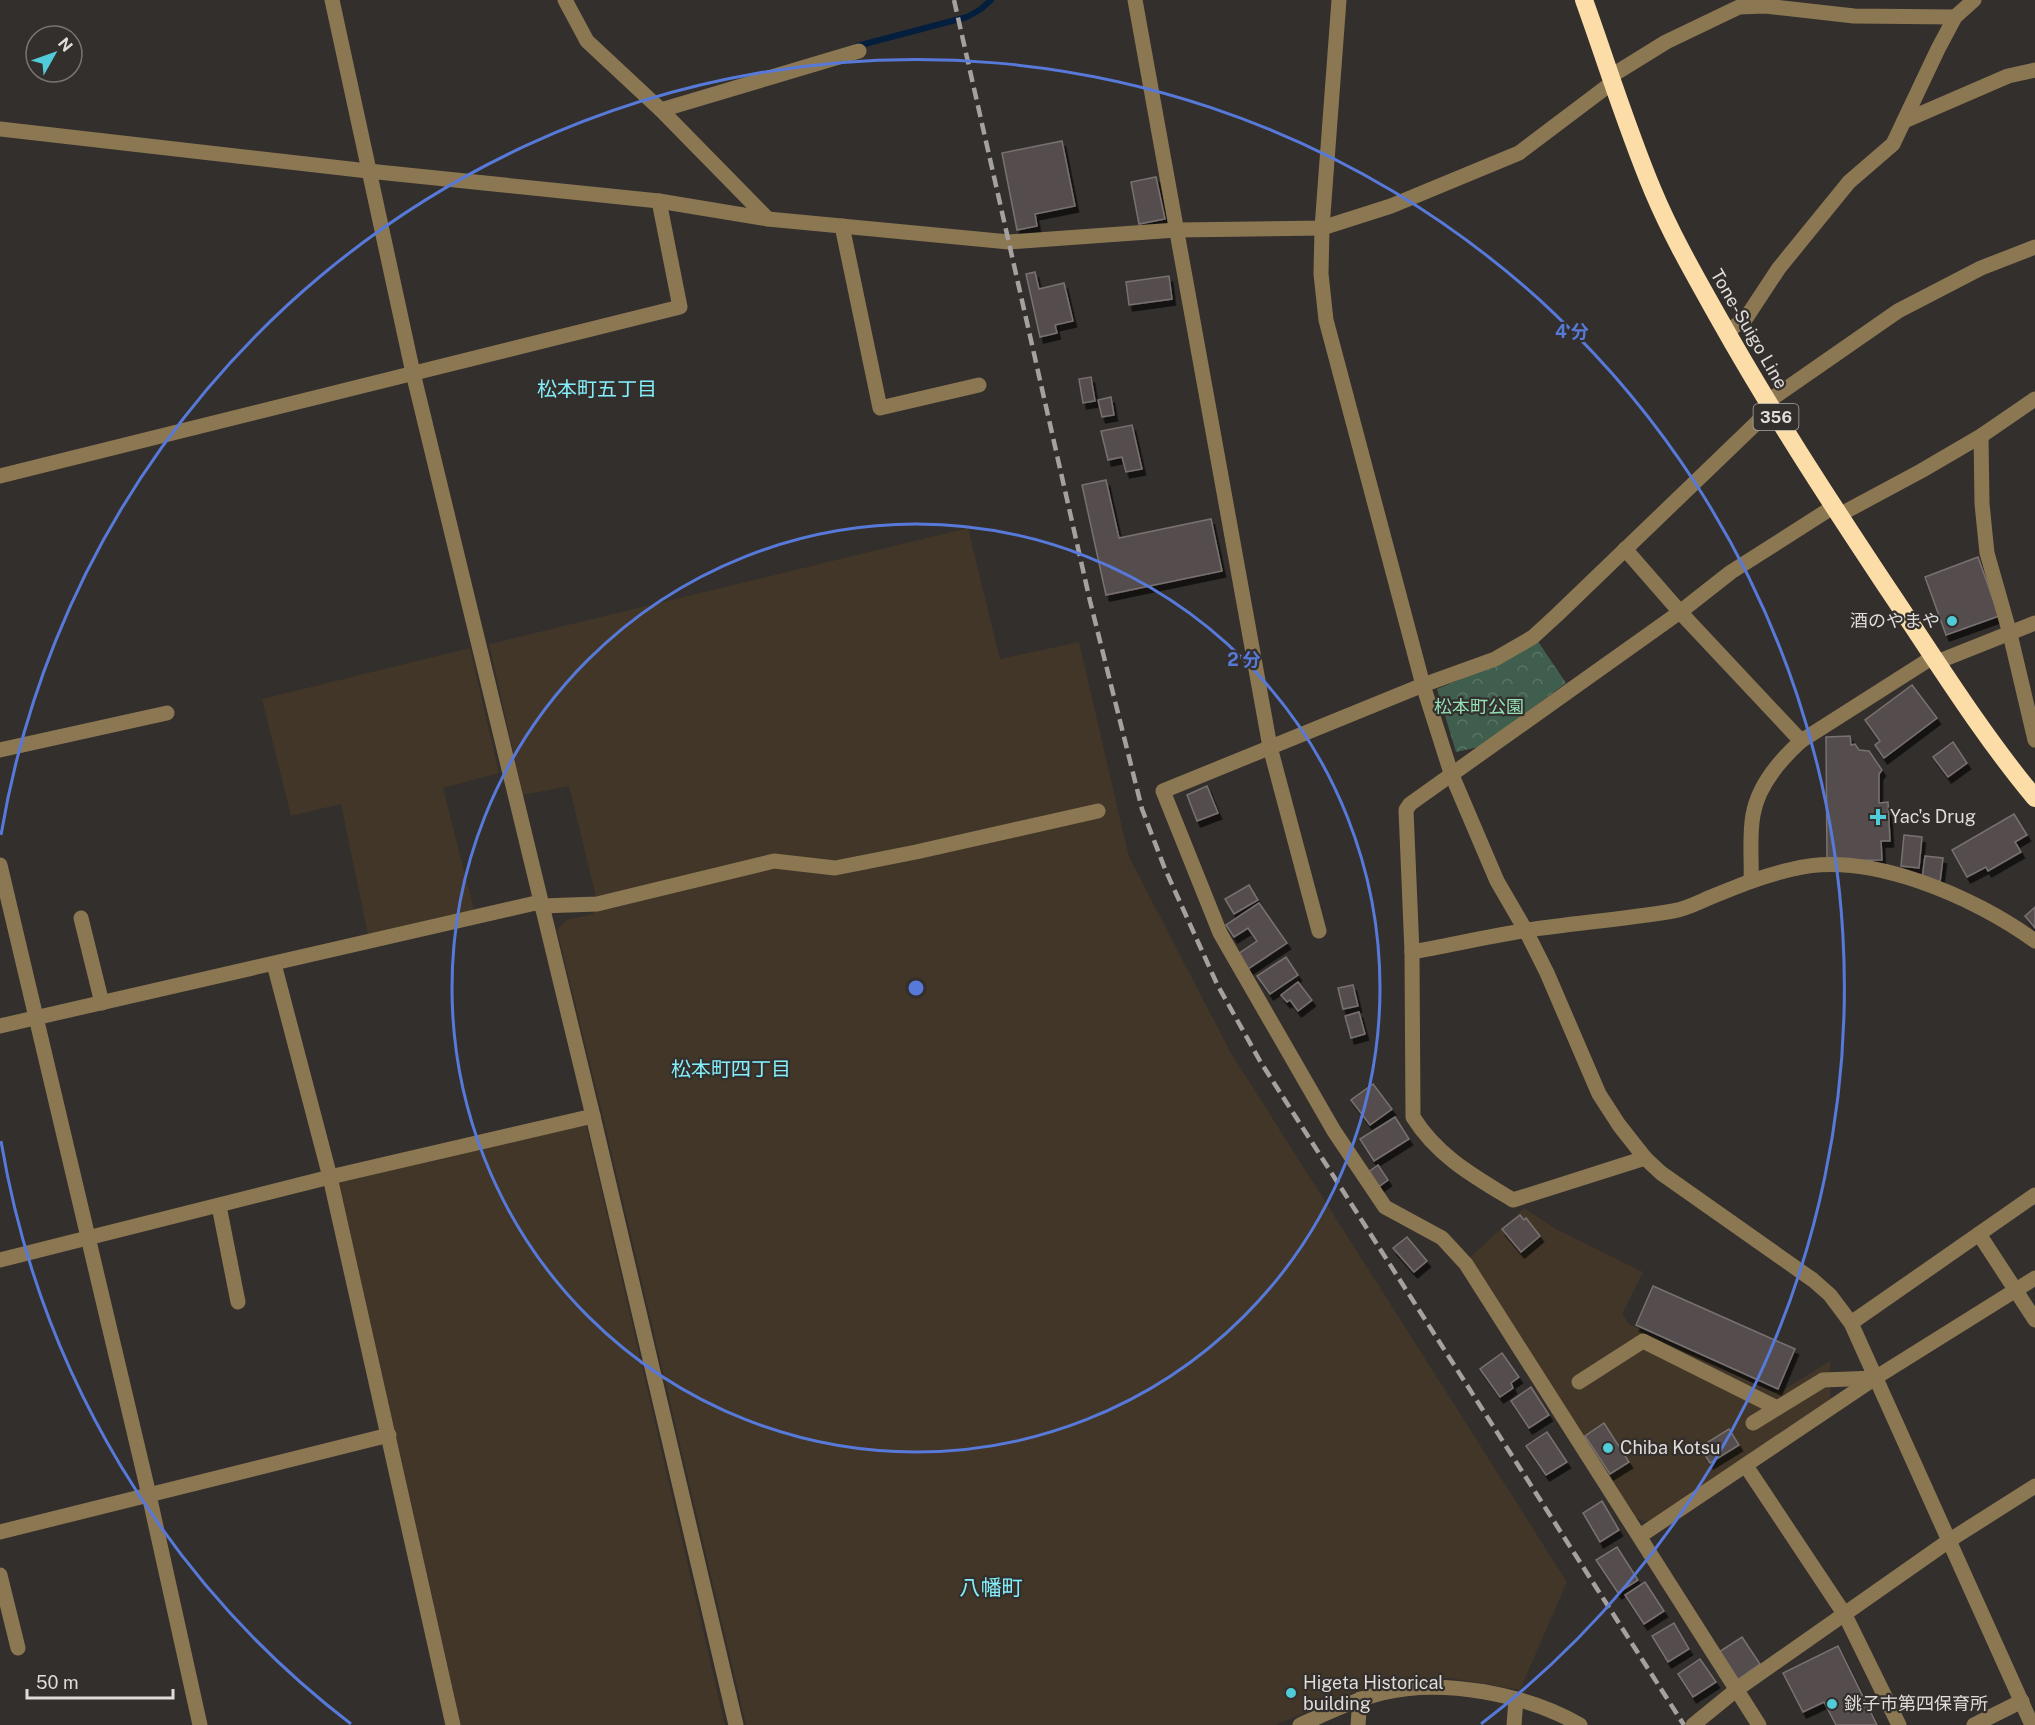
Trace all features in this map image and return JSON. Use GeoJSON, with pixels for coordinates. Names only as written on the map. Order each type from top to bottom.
{"type":"FeatureCollection","features":[{"type":"Feature","properties":{"kind":"highway","name":"Tone-Suigo Line"},"geometry":{"type":"LineString","coordinates":[[1584,0],[1653,192],[1682,252],[1726,332],[1769,406],[1836,511],[1935,659],[2018,778],[2035,797]]}},
{"type":"Feature","properties":{"kind":"street"},"geometry":{"type":"LineString","coordinates":[[332,0],[413,374],[593,1116],[736,1725]]}},
{"type":"Feature","properties":{"kind":"street"},"geometry":{"type":"LineString","coordinates":[[565,0],[587,40],[661,110],[768,219]]}},
{"type":"Feature","properties":{"kind":"street"},"geometry":{"type":"LineString","coordinates":[[1135,0],[1270,747],[1319,931]]}},
{"type":"Feature","properties":{"kind":"street"},"geometry":{"type":"LineString","coordinates":[[1339,0],[1322,228],[1321,274],[1326,320],[1423,685],[1451,773],[1497,881],[1547,973],[1599,1094],[1619,1125],[1645,1158],[1661,1173],[1813,1280],[1830,1295],[1851,1323],[2032,1725]]}},
{"type":"Feature","properties":{"kind":"street"},"geometry":{"type":"LineString","coordinates":[[1726,332],[1746,318],[1779,268],[1849,182],[1893,144],[1955,17],[1974,0]]}},
{"type":"Feature","properties":{"kind":"street"},"geometry":{"type":"LineString","coordinates":[[0,129],[659,201],[768,219],[1009,242],[1176,230],[1322,228],[1391,206],[1519,153],[1612,79],[1666,42],[1739,7],[1765,6],[1854,16],[1955,17]]}},
{"type":"Feature","properties":{"kind":"street"},"geometry":{"type":"LineString","coordinates":[[661,110],[860,51]]}},
{"type":"Feature","properties":{"kind":"street"},"geometry":{"type":"LineString","coordinates":[[1904,121],[2008,76],[2035,70]]}},
{"type":"Feature","properties":{"kind":"street"},"geometry":{"type":"LineString","coordinates":[[0,476],[680,307],[659,201]]}},
{"type":"Feature","properties":{"kind":"street"},"geometry":{"type":"LineString","coordinates":[[842,226],[880,408],[979,385]]}},
{"type":"Feature","properties":{"kind":"street"},"geometry":{"type":"LineString","coordinates":[[1759,1725],[1466,1264],[1442,1238],[1385,1207],[1334,1131],[1220,933],[1163,791],[1423,685],[1495,659],[1533,637],[1769,406],[1898,311],[1981,268],[2035,247]]}},
{"type":"Feature","properties":{"kind":"street"},"geometry":{"type":"LineString","coordinates":[[1645,1158],[1513,1200],[1436,1148],[1422,1131],[1413,1117],[1412,952],[1406,810],[1410,804],[1451,773],[1680,612],[1731,572],[1836,511],[1921,471],[1981,436],[2035,399]]}},
{"type":"Feature","properties":{"kind":"street"},"geometry":{"type":"LineString","coordinates":[[1981,436],[1982,504],[1987,553],[2010,634],[2035,740]]}},
{"type":"Feature","properties":{"kind":"street"},"geometry":{"type":"LineString","coordinates":[[1625,549],[1680,612],[1801,741]]}},
{"type":"Feature","properties":{"kind":"street"},"geometry":{"type":"LineString","coordinates":[[1751,881],[1753,814],[1757,801],[1763,785],[1784,757],[1801,741],[1935,659],[2010,634],[2035,623]]}},
{"type":"Feature","properties":{"kind":"street"},"geometry":{"type":"LineString","coordinates":[[0,750],[167,712]]}},
{"type":"Feature","properties":{"kind":"street"},"geometry":{"type":"LineString","coordinates":[[0,1026],[540,904],[597,904],[774,861],[835,868],[1098,811]]}},
{"type":"Feature","properties":{"kind":"street"},"geometry":{"type":"LineString","coordinates":[[0,865],[149,1495],[200,1725]]}},
{"type":"Feature","properties":{"kind":"street"},"geometry":{"type":"LineString","coordinates":[[1412,952],[1526,931],[1676,910],[1751,881],[1794,868],[1824,865],[1858,867],[1947,891],[2012,924],[2035,941]]}},
{"type":"Feature","properties":{"kind":"street"},"geometry":{"type":"LineString","coordinates":[[81,918],[102,1003]]}},
{"type":"Feature","properties":{"kind":"street"},"geometry":{"type":"LineString","coordinates":[[274,964],[330,1177],[453,1725]]}},
{"type":"Feature","properties":{"kind":"street"},"geometry":{"type":"LineString","coordinates":[[0,1260],[330,1177],[593,1116]]}},
{"type":"Feature","properties":{"kind":"street"},"geometry":{"type":"LineString","coordinates":[[1851,1323],[2035,1195]]}},
{"type":"Feature","properties":{"kind":"street"},"geometry":{"type":"LineString","coordinates":[[219,1206],[238,1302]]}},
{"type":"Feature","properties":{"kind":"street"},"geometry":{"type":"LineString","coordinates":[[1979,1234],[2035,1320]]}},
{"type":"Feature","properties":{"kind":"street"},"geometry":{"type":"LineString","coordinates":[[1640,1536],[1875,1377],[2035,1278]]}},
{"type":"Feature","properties":{"kind":"street"},"geometry":{"type":"LineString","coordinates":[[1579,1382],[1643,1341],[1777,1408]]}},
{"type":"Feature","properties":{"kind":"street"},"geometry":{"type":"LineString","coordinates":[[1753,1423],[1822,1380],[1875,1377]]}},
{"type":"Feature","properties":{"kind":"street"},"geometry":{"type":"LineString","coordinates":[[0,1532],[389,1436]]}},
{"type":"Feature","properties":{"kind":"street"},"geometry":{"type":"LineString","coordinates":[[1746,1466],[1845,1615],[1899,1725]]}},
{"type":"Feature","properties":{"kind":"street"},"geometry":{"type":"LineString","coordinates":[[1693,1725],[1736,1690],[1950,1540],[2035,1486]]}},
{"type":"Feature","properties":{"kind":"street"},"geometry":{"type":"LineString","coordinates":[[0,1575],[18,1648]]}},
{"type":"Feature","properties":{"kind":"street"},"geometry":{"type":"LineString","coordinates":[[1300,1725],[1360,1699],[1384,1692],[1428,1687],[1481,1691],[1516,1699],[1580,1725]]}},
{"type":"Feature","properties":{"kind":"street"},"geometry":{"type":"LineString","coordinates":[[1358,1725],[1360,1699]]}},
{"type":"Feature","properties":{"kind":"street"},"geometry":{"type":"LineString","coordinates":[[1514,1725],[1516,1699]]}},
{"type":"Feature","properties":{"kind":"street"},"geometry":{"type":"LineString","coordinates":[[1974,1725],[2022,1701]]}},
{"type":"Feature","properties":{"kind":"shaded area"},"geometry":{"type":"Polygon","coordinates":[[[968,528],[1000,659],[1079,642],[1129,857],[1231,1053],[1567,1582],[1520,1690],[1449,1678],[1423,1678],[1392,1682],[1349,1694],[1276,1725],[746,1725],[557,930],[566,920],[593,914],[595,893],[569,786],[523,795],[489,644],[968,528]]]}},
{"type":"Feature","properties":{"kind":"shaded area"},"geometry":{"type":"Polygon","coordinates":[[[470,648],[499,773],[443,788],[474,910],[368,935],[341,804],[291,816],[262,699],[470,648]]]}},
{"type":"Feature","properties":{"kind":"shaded area"},"geometry":{"type":"Polygon","coordinates":[[[586,1124],[725,1725],[461,1725],[339,1182],[586,1124]]]}},
{"type":"Feature","properties":{"kind":"shaded area","name":"Chiba Kotsu"},"geometry":{"type":"Polygon","coordinates":[[[1524,1208],[1556,1229],[1643,1272],[1622,1314],[1629,1324],[1774,1392],[1780,1392],[1830,1361],[1830,1399],[1651,1522],[1640,1520],[1634,1516],[1469,1258],[1524,1208]]]}},
{"type":"Feature","properties":{"kind":"green space","name":"松本町公園"},"geometry":{"type":"Polygon","coordinates":[[[1537,640],[1566,683],[1479,747],[1456,752],[1437,689],[1498,664],[1537,640]]]}},
{"type":"Feature","properties":{"kind":"building"},"geometry":{"type":"Polygon","coordinates":[[[1062,141],[1075,206],[1035,214],[1037,226],[1017,230],[1002,153],[1062,141]]]}},
{"type":"Feature","properties":{"kind":"building"},"geometry":{"type":"Polygon","coordinates":[[[1156,177],[1165,219],[1139,224],[1131,182],[1156,177]]]}},
{"type":"Feature","properties":{"kind":"building"},"geometry":{"type":"Polygon","coordinates":[[[1035,272],[1039,289],[1064,283],[1073,321],[1055,325],[1057,333],[1040,337],[1026,274],[1035,272]]]}},
{"type":"Feature","properties":{"kind":"building"},"geometry":{"type":"Polygon","coordinates":[[[1169,276],[1172,299],[1129,305],[1126,282],[1169,276]]]}},
{"type":"Feature","properties":{"kind":"building"},"geometry":{"type":"Polygon","coordinates":[[[1091,377],[1095,401],[1083,403],[1079,379],[1091,377]]]}},
{"type":"Feature","properties":{"kind":"building"},"geometry":{"type":"Polygon","coordinates":[[[1111,397],[1114,415],[1102,417],[1098,400],[1111,397]]]}},
{"type":"Feature","properties":{"kind":"building"},"geometry":{"type":"Polygon","coordinates":[[[1132,425],[1142,469],[1126,472],[1122,457],[1108,460],[1101,431],[1132,425]]]}},
{"type":"Feature","properties":{"kind":"building"},"geometry":{"type":"Polygon","coordinates":[[[1106,480],[1119,538],[1211,519],[1222,571],[1106,595],[1082,485],[1106,480]]]}},
{"type":"Feature","properties":{"kind":"building"},"geometry":{"type":"Polygon","coordinates":[[[1978,557],[1999,616],[1946,635],[1925,577],[1978,557]]]}},
{"type":"Feature","properties":{"kind":"building"},"geometry":{"type":"Polygon","coordinates":[[[1912,685],[1937,718],[1884,758],[1875,745],[1880,741],[1865,720],[1912,685]]]}},
{"type":"Feature","properties":{"kind":"building"},"geometry":{"type":"Polygon","coordinates":[[[1850,736],[1851,745],[1855,744],[1859,750],[1869,751],[1882,770],[1879,774],[1879,803],[1888,802],[1890,841],[1881,841],[1882,860],[1827,861],[1826,737],[1850,736]]]}},
{"type":"Feature","properties":{"kind":"building"},"geometry":{"type":"Polygon","coordinates":[[[1953,742],[1967,763],[1948,777],[1933,757],[1953,742]]]}},
{"type":"Feature","properties":{"kind":"building"},"geometry":{"type":"Polygon","coordinates":[[[1207,786],[1218,813],[1197,821],[1187,795],[1207,786]]]}},
{"type":"Feature","properties":{"kind":"building"},"geometry":{"type":"Polygon","coordinates":[[[2014,814],[2027,835],[2015,842],[2021,852],[1988,871],[1986,867],[1967,877],[1952,850],[2014,814]]]}},
{"type":"Feature","properties":{"kind":"building"},"geometry":{"type":"Polygon","coordinates":[[[1904,835],[1922,837],[1919,868],[1901,866],[1904,835]]]}},
{"type":"Feature","properties":{"kind":"building"},"geometry":{"type":"Polygon","coordinates":[[[1925,856],[1943,858],[1940,882],[1922,879],[1925,856]]]}},
{"type":"Feature","properties":{"kind":"building"},"geometry":{"type":"Polygon","coordinates":[[[1249,885],[1258,900],[1234,914],[1225,899],[1249,885]]]}},
{"type":"Feature","properties":{"kind":"building"},"geometry":{"type":"Polygon","coordinates":[[[1259,903],[1287,943],[1248,969],[1238,954],[1257,941],[1248,928],[1234,937],[1226,925],[1259,903]]]}},
{"type":"Feature","properties":{"kind":"building"},"geometry":{"type":"Polygon","coordinates":[[[2035,907],[2035,928],[2025,916],[2035,907]]]}},
{"type":"Feature","properties":{"kind":"building"},"geometry":{"type":"Polygon","coordinates":[[[1286,957],[1298,975],[1270,994],[1257,976],[1286,957]]]}},
{"type":"Feature","properties":{"kind":"building"},"geometry":{"type":"Polygon","coordinates":[[[1298,982],[1312,1000],[1298,1011],[1290,1000],[1287,1002],[1281,995],[1298,982]]]}},
{"type":"Feature","properties":{"kind":"building"},"geometry":{"type":"Polygon","coordinates":[[[1353,985],[1358,1006],[1343,1009],[1338,988],[1353,985]]]}},
{"type":"Feature","properties":{"kind":"building"},"geometry":{"type":"Polygon","coordinates":[[[1359,1012],[1365,1034],[1351,1038],[1345,1016],[1359,1012]]]}},
{"type":"Feature","properties":{"kind":"building"},"geometry":{"type":"Polygon","coordinates":[[[1373,1084],[1392,1109],[1370,1125],[1351,1100],[1373,1084]]]}},
{"type":"Feature","properties":{"kind":"building"},"geometry":{"type":"Polygon","coordinates":[[[1395,1117],[1409,1139],[1374,1161],[1360,1139],[1395,1117]]]}},
{"type":"Feature","properties":{"kind":"building"},"geometry":{"type":"Polygon","coordinates":[[[1378,1165],[1388,1180],[1377,1188],[1367,1173],[1378,1165]]]}},
{"type":"Feature","properties":{"kind":"building"},"geometry":{"type":"Polygon","coordinates":[[[1520,1215],[1524,1220],[1526,1218],[1540,1236],[1521,1252],[1502,1229],[1520,1215]]]}},
{"type":"Feature","properties":{"kind":"building"},"geometry":{"type":"Polygon","coordinates":[[[1407,1237],[1427,1261],[1414,1272],[1393,1248],[1407,1237]]]}},
{"type":"Feature","properties":{"kind":"building"},"geometry":{"type":"Polygon","coordinates":[[[1653,1286],[1795,1349],[1778,1389],[1636,1325],[1653,1286]]]}},
{"type":"Feature","properties":{"kind":"building"},"geometry":{"type":"Polygon","coordinates":[[[1502,1353],[1519,1377],[1511,1383],[1513,1388],[1500,1397],[1480,1369],[1502,1353]]]}},
{"type":"Feature","properties":{"kind":"building"},"geometry":{"type":"Polygon","coordinates":[[[1531,1387],[1549,1415],[1529,1428],[1511,1401],[1531,1387]]]}},
{"type":"Feature","properties":{"kind":"building"},"geometry":{"type":"Polygon","coordinates":[[[1604,1423],[1629,1462],[1610,1474],[1585,1436],[1604,1423]]]}},
{"type":"Feature","properties":{"kind":"building"},"geometry":{"type":"Polygon","coordinates":[[[1729,1429],[1739,1445],[1710,1463],[1700,1447],[1729,1429]]]}},
{"type":"Feature","properties":{"kind":"building"},"geometry":{"type":"Polygon","coordinates":[[[1547,1432],[1567,1462],[1546,1475],[1526,1446],[1547,1432]]]}},
{"type":"Feature","properties":{"kind":"building"},"geometry":{"type":"Polygon","coordinates":[[[1602,1501],[1619,1530],[1600,1542],[1583,1513],[1602,1501]]]}},
{"type":"Feature","properties":{"kind":"building"},"geometry":{"type":"Polygon","coordinates":[[[1617,1547],[1638,1580],[1618,1593],[1596,1560],[1617,1547]]]}},
{"type":"Feature","properties":{"kind":"building"},"geometry":{"type":"Polygon","coordinates":[[[1645,1582],[1664,1611],[1644,1624],[1625,1595],[1645,1582]]]}},
{"type":"Feature","properties":{"kind":"building"},"geometry":{"type":"Polygon","coordinates":[[[1674,1623],[1689,1649],[1668,1662],[1652,1636],[1674,1623]]]}},
{"type":"Feature","properties":{"kind":"building"},"geometry":{"type":"Polygon","coordinates":[[[1742,1637],[1760,1664],[1737,1680],[1719,1652],[1742,1637]]]}},
{"type":"Feature","properties":{"kind":"building"},"geometry":{"type":"Polygon","coordinates":[[[1838,1646],[1877,1725],[1836,1725],[1824,1702],[1803,1712],[1783,1673],[1838,1646]]]}},
{"type":"Feature","properties":{"kind":"building"},"geometry":{"type":"Polygon","coordinates":[[[1700,1659],[1716,1682],[1693,1697],[1678,1674],[1700,1659]]]}},
{"type":"Feature","properties":{"kind":"waterway"},"geometry":{"type":"LineString","coordinates":[[857,46],[967,17],[991,0]]}},
{"type":"Feature","properties":{"kind":"railway"},"geometry":{"type":"LineString","coordinates":[[954,0],[1090,601],[1142,809],[1165,869],[1217,984],[1260,1061],[1684,1725]]}},
{"type":"Feature","properties":{"kind":"place","name":"酒のやまや"},"geometry":{"type":"Point","coordinates":[1952,621]}},
{"type":"Feature","properties":{"kind":"place","name":"Yac's Drug"},"geometry":{"type":"Point","coordinates":[1878,817]}},
{"type":"Feature","properties":{"kind":"place","name":"Chiba Kotsu"},"geometry":{"type":"Point","coordinates":[1608,1448]}},
{"type":"Feature","properties":{"kind":"place","name":"Higeta Historical building"},"geometry":{"type":"Point","coordinates":[1291,1693]}},
{"type":"Feature","properties":{"kind":"place","name":"銚子市第四保育所"},"geometry":{"type":"Point","coordinates":[1832,1704]}},
{"type":"Feature","properties":{"kind":"district","name":"松本町五丁目"},"geometry":{"type":"Point","coordinates":[597,389]}},
{"type":"Feature","properties":{"kind":"district","name":"松本町四丁目"},"geometry":{"type":"Point","coordinates":[731,1069]}},
{"type":"Feature","properties":{"kind":"district","name":"八幡町"},"geometry":{"type":"Point","coordinates":[991,1588]}}]}
